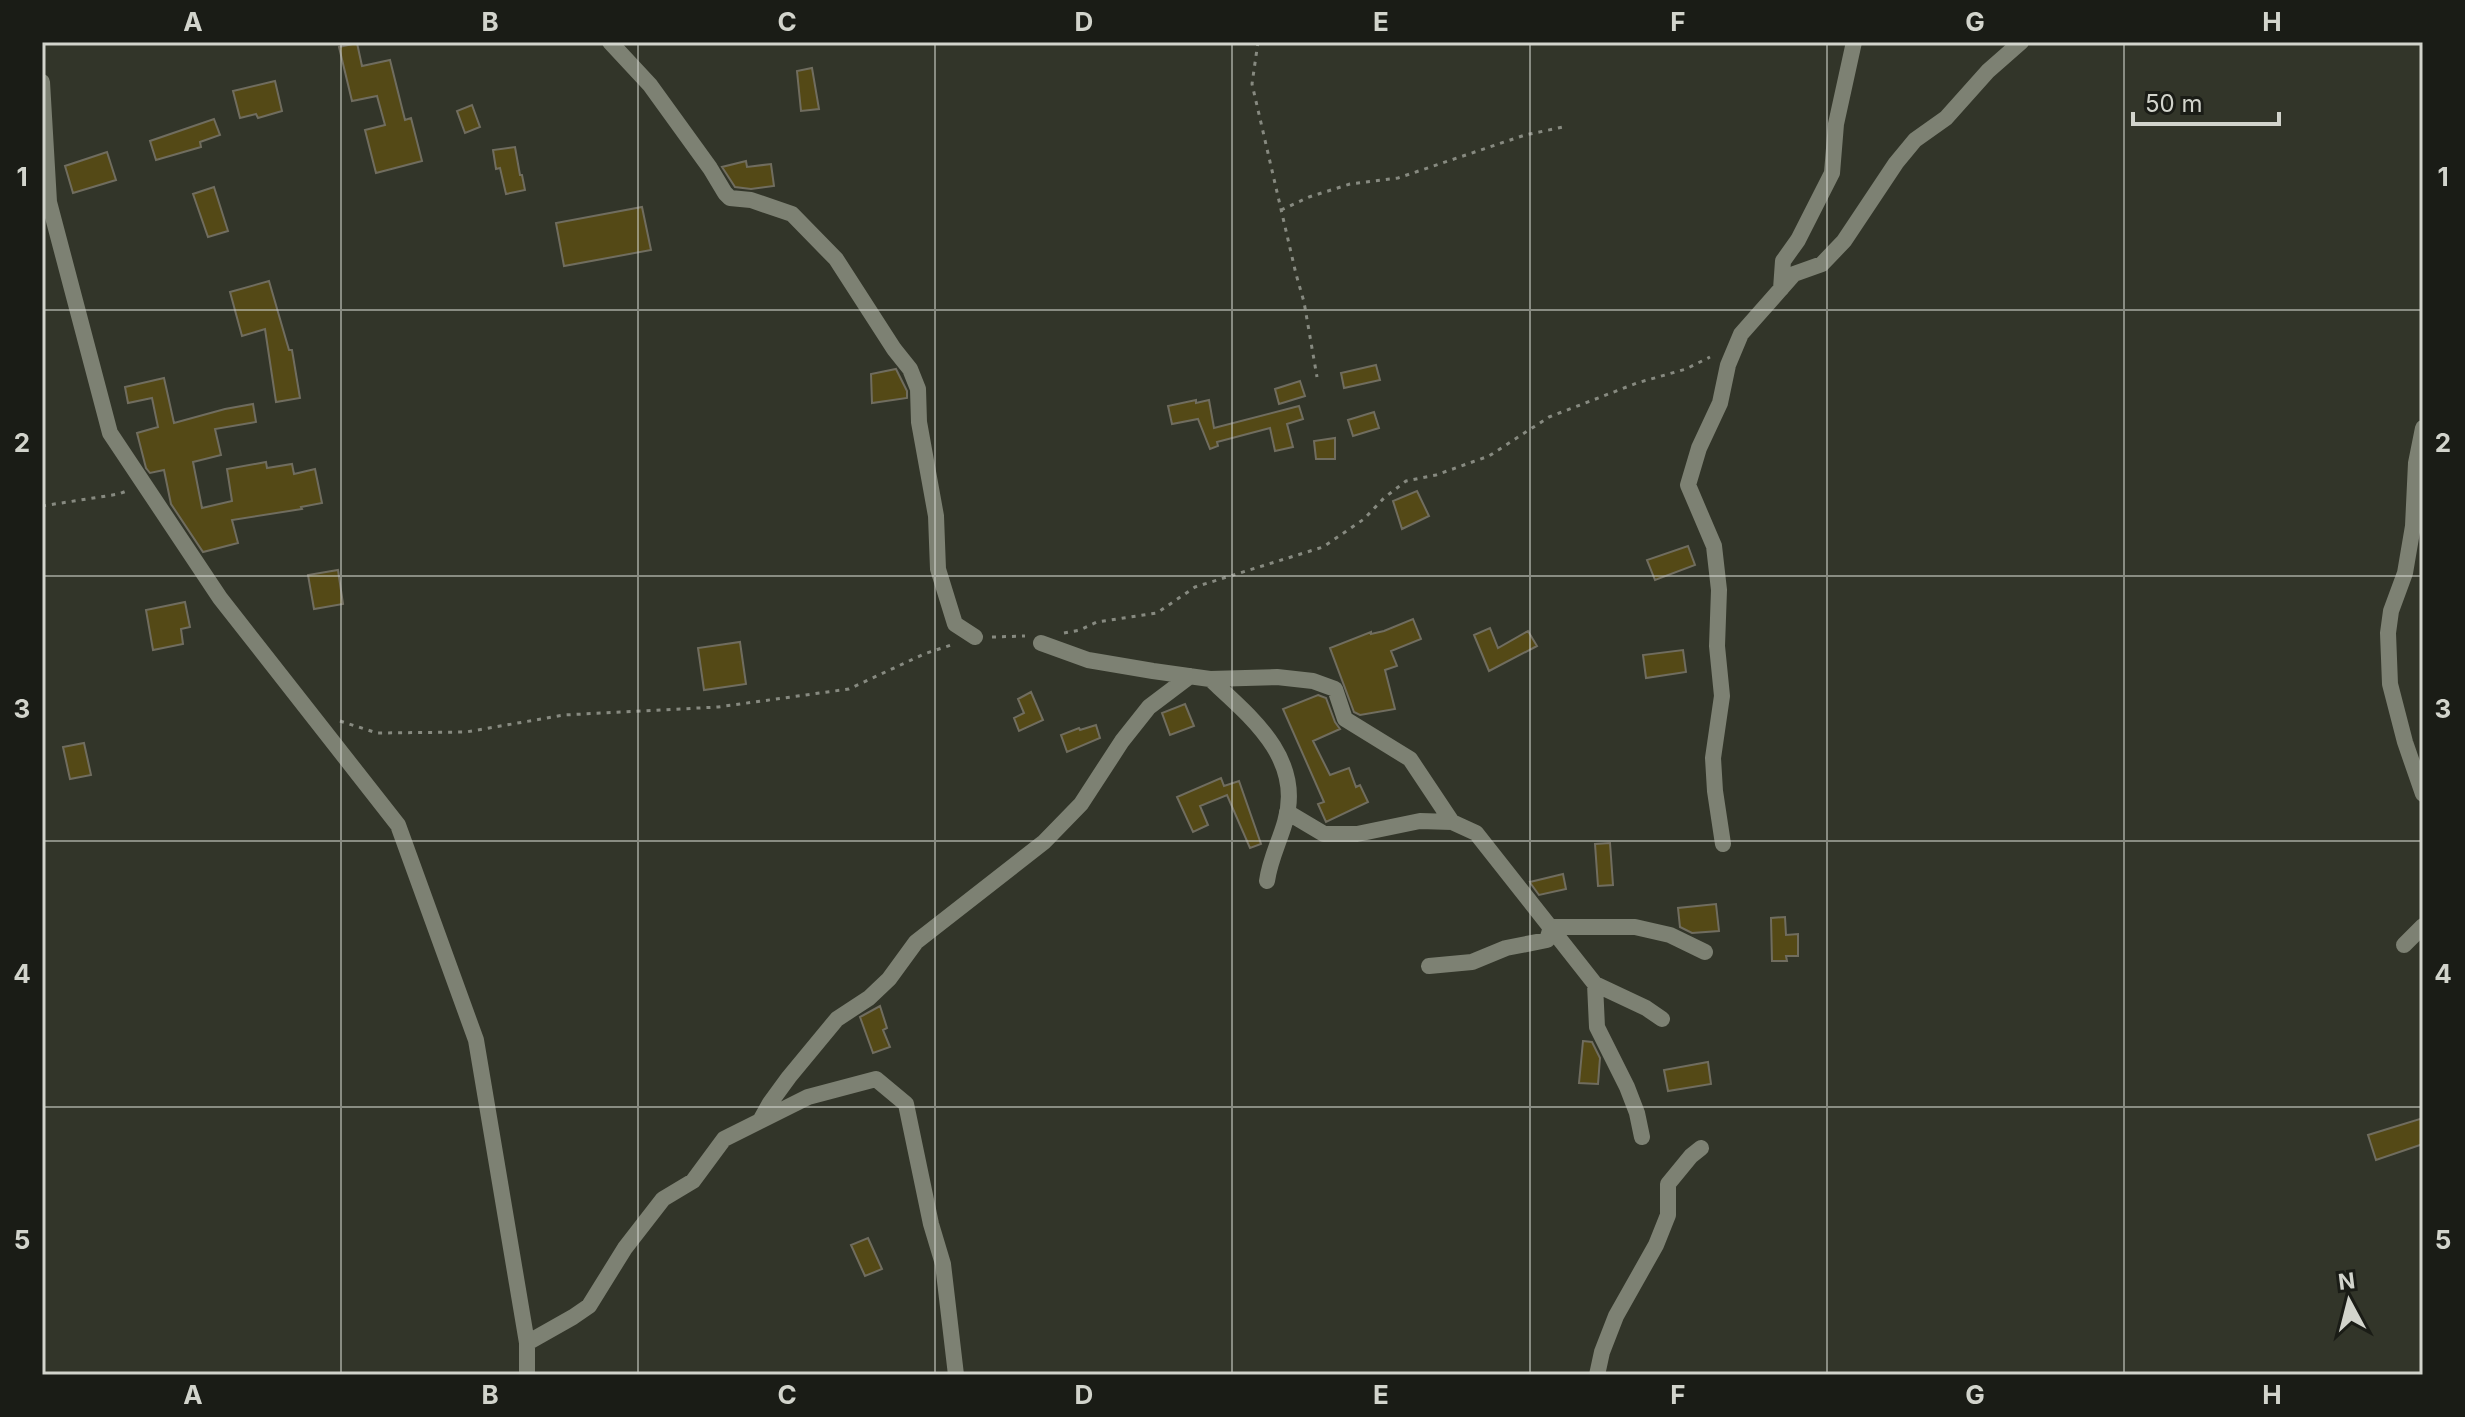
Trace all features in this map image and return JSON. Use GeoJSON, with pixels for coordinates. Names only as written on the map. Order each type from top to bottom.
{"type":"FeatureCollection","features":[{"type":"Feature","properties":{"kind":"street"},"geometry":{"type":"LineString","coordinates":[[610,42],[650,85],[730,198],[751,200],[792,214],[836,259],[910,369],[918,389],[919,422],[936,516],[938,569],[955,624],[975,637]]}},
{"type":"Feature","properties":{"kind":"street"},"geometry":{"type":"LineString","coordinates":[[1781,289],[1783,261],[1798,240],[1832,173],[1836,124],[1854,42]]}},
{"type":"Feature","properties":{"kind":"street"},"geometry":{"type":"LineString","coordinates":[[1723,844],[1713,758],[1722,696],[1717,646],[1719,590],[1714,546],[1688,485],[1699,448],[1720,403],[1728,365],[1741,334],[1794,274],[1822,264],[1844,241],[1915,140],[1946,118],[1988,71],[2021,42]]}},
{"type":"Feature","properties":{"kind":"street"},"geometry":{"type":"LineString","coordinates":[[42,82],[49,202],[110,433],[220,598],[398,825],[476,1040],[527,1343],[527,1375]]}},
{"type":"Feature","properties":{"kind":"street"},"geometry":{"type":"LineString","coordinates":[[2423,428],[2416,463],[2408,557],[2391,611],[2388,633],[2392,696],[2423,794]]}},
{"type":"Feature","properties":{"kind":"street"},"geometry":{"type":"LineString","coordinates":[[1041,643],[1088,660],[1190,676],[1210,679],[1277,677],[1313,681],[1335,689],[1345,719],[1410,759],[1452,822]]}},
{"type":"Feature","properties":{"kind":"street"},"geometry":{"type":"LineString","coordinates":[[760,1121],[789,1077],[837,1019],[869,998],[889,979],[916,942],[1044,842],[1081,804],[1122,741],[1149,707],[1190,676]]}},
{"type":"Feature","properties":{"kind":"street"},"geometry":{"type":"LineString","coordinates":[[1210,679],[1272,741],[1286,771],[1289,795],[1286,821],[1269,861],[1267,881]]}},
{"type":"Feature","properties":{"kind":"street"},"geometry":{"type":"LineString","coordinates":[[1287,812],[1324,834],[1357,834],[1420,821],[1452,822],[1476,833],[1595,984],[1662,1019]]}},
{"type":"Feature","properties":{"kind":"street"},"geometry":{"type":"LineString","coordinates":[[2404,945],[2423,926]]}},
{"type":"Feature","properties":{"kind":"street"},"geometry":{"type":"LineString","coordinates":[[1551,927],[1635,927],[1670,935],[1705,952]]}},
{"type":"Feature","properties":{"kind":"street"},"geometry":{"type":"LineString","coordinates":[[1429,966],[1472,962],[1506,948],[1547,940],[1551,927]]}},
{"type":"Feature","properties":{"kind":"street"},"geometry":{"type":"LineString","coordinates":[[1595,984],[1597,1027],[1627,1087],[1642,1137]]}},
{"type":"Feature","properties":{"kind":"street"},"geometry":{"type":"LineString","coordinates":[[527,1343],[589,1306],[625,1248],[663,1199],[693,1181],[724,1139],[808,1097],[876,1079],[906,1104],[931,1224],[943,1264],[956,1375]]}},
{"type":"Feature","properties":{"kind":"street"},"geometry":{"type":"LineString","coordinates":[[1597,1375],[1616,1316],[1656,1245],[1668,1215],[1668,1184],[1701,1148]]}},
{"type":"Feature","properties":{"kind":"path"},"geometry":{"type":"LineString","coordinates":[[1258,42],[1252,84],[1304,302],[1317,377]]}},
{"type":"Feature","properties":{"kind":"path"},"geometry":{"type":"LineString","coordinates":[[1281,210],[1350,184],[1398,178],[1525,135],[1563,127]]}},
{"type":"Feature","properties":{"kind":"path"},"geometry":{"type":"LineString","coordinates":[[309,712],[377,733],[466,732],[564,715],[718,707],[849,689],[924,654],[975,637],[1030,636],[1041,643],[1058,634],[1080,630],[1097,622],[1157,613],[1195,587],[1323,547],[1364,519],[1406,481],[1436,475],[1489,456],[1549,417],[1608,394],[1686,369],[1719,353],[1733,354]]}},
{"type":"Feature","properties":{"kind":"path"},"geometry":{"type":"LineString","coordinates":[[42,506],[119,494],[144,484]]}},
{"type":"Feature","properties":{"kind":"building"},"geometry":{"type":"Polygon","coordinates":[[[357,43],[362,66],[390,60],[405,120],[411,118],[422,161],[376,173],[365,130],[385,125],[377,96],[352,101],[339,47],[357,43]]]}},
{"type":"Feature","properties":{"kind":"building"},"geometry":{"type":"Polygon","coordinates":[[[812,68],[819,109],[801,111],[797,71],[812,68]]]}},
{"type":"Feature","properties":{"kind":"building"},"geometry":{"type":"Polygon","coordinates":[[[275,81],[282,111],[258,118],[256,114],[240,118],[233,91],[275,81]]]}},
{"type":"Feature","properties":{"kind":"building"},"geometry":{"type":"Polygon","coordinates":[[[472,105],[480,127],[465,133],[457,111],[472,105]]]}},
{"type":"Feature","properties":{"kind":"building"},"geometry":{"type":"Polygon","coordinates":[[[214,119],[220,135],[200,142],[201,147],[156,160],[150,141],[214,119]]]}},
{"type":"Feature","properties":{"kind":"building"},"geometry":{"type":"Polygon","coordinates":[[[515,147],[525,190],[506,194],[500,168],[496,169],[493,150],[515,147]]]}},
{"type":"Feature","properties":{"kind":"building"},"geometry":{"type":"Polygon","coordinates":[[[107,152],[116,180],[73,193],[65,166],[107,152]]]}},
{"type":"Feature","properties":{"kind":"building"},"geometry":{"type":"Polygon","coordinates":[[[746,161],[747,167],[771,164],[774,186],[751,189],[735,187],[722,167],[746,161]]]}},
{"type":"Feature","properties":{"kind":"building"},"geometry":{"type":"Polygon","coordinates":[[[214,187],[228,231],[208,237],[193,194],[214,187]]]}},
{"type":"Feature","properties":{"kind":"building"},"geometry":{"type":"Polygon","coordinates":[[[642,207],[651,250],[564,266],[556,223],[642,207]]]}},
{"type":"Feature","properties":{"kind":"building"},"geometry":{"type":"Polygon","coordinates":[[[269,281],[289,350],[292,350],[300,398],[276,402],[265,329],[242,336],[230,292],[269,281]]]}},
{"type":"Feature","properties":{"kind":"building"},"geometry":{"type":"Polygon","coordinates":[[[1376,365],[1380,380],[1344,388],[1341,373],[1376,365]]]}},
{"type":"Feature","properties":{"kind":"building"},"geometry":{"type":"Polygon","coordinates":[[[896,369],[907,391],[907,398],[872,403],[871,374],[896,369]]]}},
{"type":"Feature","properties":{"kind":"building"},"geometry":{"type":"Polygon","coordinates":[[[164,378],[174,423],[253,404],[256,422],[215,429],[221,455],[193,462],[202,508],[232,501],[227,469],[266,462],[267,468],[292,464],[294,474],[315,469],[322,503],[232,520],[238,543],[203,552],[171,504],[164,470],[150,473],[146,468],[137,433],[158,427],[152,398],[128,403],[125,387],[164,378]]]}},
{"type":"Feature","properties":{"kind":"building"},"geometry":{"type":"Polygon","coordinates":[[[1300,381],[1305,396],[1279,404],[1275,389],[1300,381]]]}},
{"type":"Feature","properties":{"kind":"building"},"geometry":{"type":"Polygon","coordinates":[[[1196,400],[1196,403],[1209,400],[1214,428],[1299,406],[1303,419],[1287,424],[1293,447],[1275,451],[1270,428],[1217,442],[1218,446],[1210,449],[1198,419],[1172,424],[1168,406],[1196,400]]]}},
{"type":"Feature","properties":{"kind":"building"},"geometry":{"type":"Polygon","coordinates":[[[1374,412],[1379,428],[1353,436],[1348,420],[1374,412]]]}},
{"type":"Feature","properties":{"kind":"building"},"geometry":{"type":"Polygon","coordinates":[[[1335,438],[1335,459],[1316,459],[1314,441],[1335,438]]]}},
{"type":"Feature","properties":{"kind":"building"},"geometry":{"type":"Polygon","coordinates":[[[1417,491],[1429,516],[1402,529],[1393,501],[1417,491]]]}},
{"type":"Feature","properties":{"kind":"building"},"geometry":{"type":"Polygon","coordinates":[[[1688,546],[1695,565],[1655,580],[1647,560],[1688,546]]]}},
{"type":"Feature","properties":{"kind":"building"},"geometry":{"type":"Polygon","coordinates":[[[338,570],[343,604],[314,609],[308,575],[338,570]]]}},
{"type":"Feature","properties":{"kind":"building"},"geometry":{"type":"Polygon","coordinates":[[[185,602],[190,627],[181,629],[183,644],[153,650],[146,610],[185,602]]]}},
{"type":"Feature","properties":{"kind":"building"},"geometry":{"type":"Polygon","coordinates":[[[1413,619],[1421,639],[1391,651],[1397,666],[1385,670],[1395,709],[1360,715],[1354,712],[1330,648],[1413,619]]]}},
{"type":"Feature","properties":{"kind":"building"},"geometry":{"type":"Polygon","coordinates":[[[1490,628],[1498,648],[1528,631],[1537,646],[1489,671],[1474,635],[1490,628]]]}},
{"type":"Feature","properties":{"kind":"building"},"geometry":{"type":"Polygon","coordinates":[[[740,642],[746,684],[704,690],[698,648],[740,642]]]}},
{"type":"Feature","properties":{"kind":"building"},"geometry":{"type":"Polygon","coordinates":[[[1683,650],[1686,672],[1646,678],[1643,655],[1683,650]]]}},
{"type":"Feature","properties":{"kind":"building"},"geometry":{"type":"Polygon","coordinates":[[[1031,692],[1043,720],[1019,731],[1014,718],[1024,713],[1018,699],[1031,692]]]}},
{"type":"Feature","properties":{"kind":"building"},"geometry":{"type":"Polygon","coordinates":[[[1318,695],[1326,698],[1340,729],[1313,741],[1330,775],[1349,768],[1356,787],[1360,785],[1368,802],[1326,822],[1318,804],[1324,802],[1283,709],[1318,695]]]}},
{"type":"Feature","properties":{"kind":"building"},"geometry":{"type":"Polygon","coordinates":[[[1185,704],[1194,726],[1170,735],[1162,713],[1185,704]]]}},
{"type":"Feature","properties":{"kind":"building"},"geometry":{"type":"Polygon","coordinates":[[[1096,725],[1100,738],[1067,752],[1061,735],[1096,725]]]}},
{"type":"Feature","properties":{"kind":"building"},"geometry":{"type":"Polygon","coordinates":[[[84,743],[91,775],[70,779],[63,747],[84,743]]]}},
{"type":"Feature","properties":{"kind":"building"},"geometry":{"type":"Polygon","coordinates":[[[1221,778],[1224,786],[1239,781],[1261,844],[1250,848],[1227,795],[1200,806],[1208,825],[1193,832],[1177,797],[1221,778]]]}},
{"type":"Feature","properties":{"kind":"building"},"geometry":{"type":"Polygon","coordinates":[[[1610,843],[1613,885],[1598,886],[1595,844],[1610,843]]]}},
{"type":"Feature","properties":{"kind":"building"},"geometry":{"type":"Polygon","coordinates":[[[1563,874],[1566,889],[1539,895],[1530,882],[1563,874]]]}},
{"type":"Feature","properties":{"kind":"building"},"geometry":{"type":"Polygon","coordinates":[[[1716,904],[1719,931],[1692,933],[1680,927],[1678,908],[1716,904]]]}},
{"type":"Feature","properties":{"kind":"building"},"geometry":{"type":"Polygon","coordinates":[[[1785,917],[1786,935],[1798,934],[1798,956],[1786,956],[1787,961],[1772,961],[1771,918],[1785,917]]]}},
{"type":"Feature","properties":{"kind":"building"},"geometry":{"type":"Polygon","coordinates":[[[880,1006],[887,1028],[883,1030],[890,1047],[873,1053],[860,1017],[880,1006]]]}},
{"type":"Feature","properties":{"kind":"building"},"geometry":{"type":"Polygon","coordinates":[[[1583,1041],[1592,1042],[1600,1058],[1598,1084],[1579,1083],[1583,1041]]]}},
{"type":"Feature","properties":{"kind":"building"},"geometry":{"type":"Polygon","coordinates":[[[1708,1062],[1711,1084],[1668,1091],[1664,1070],[1708,1062]]]}},
{"type":"Feature","properties":{"kind":"building"},"geometry":{"type":"Polygon","coordinates":[[[2423,1118],[2423,1144],[2376,1160],[2368,1135],[2423,1118]]]}},
{"type":"Feature","properties":{"kind":"building"},"geometry":{"type":"Polygon","coordinates":[[[868,1238],[882,1269],[865,1276],[851,1245],[868,1238]]]}}]}
